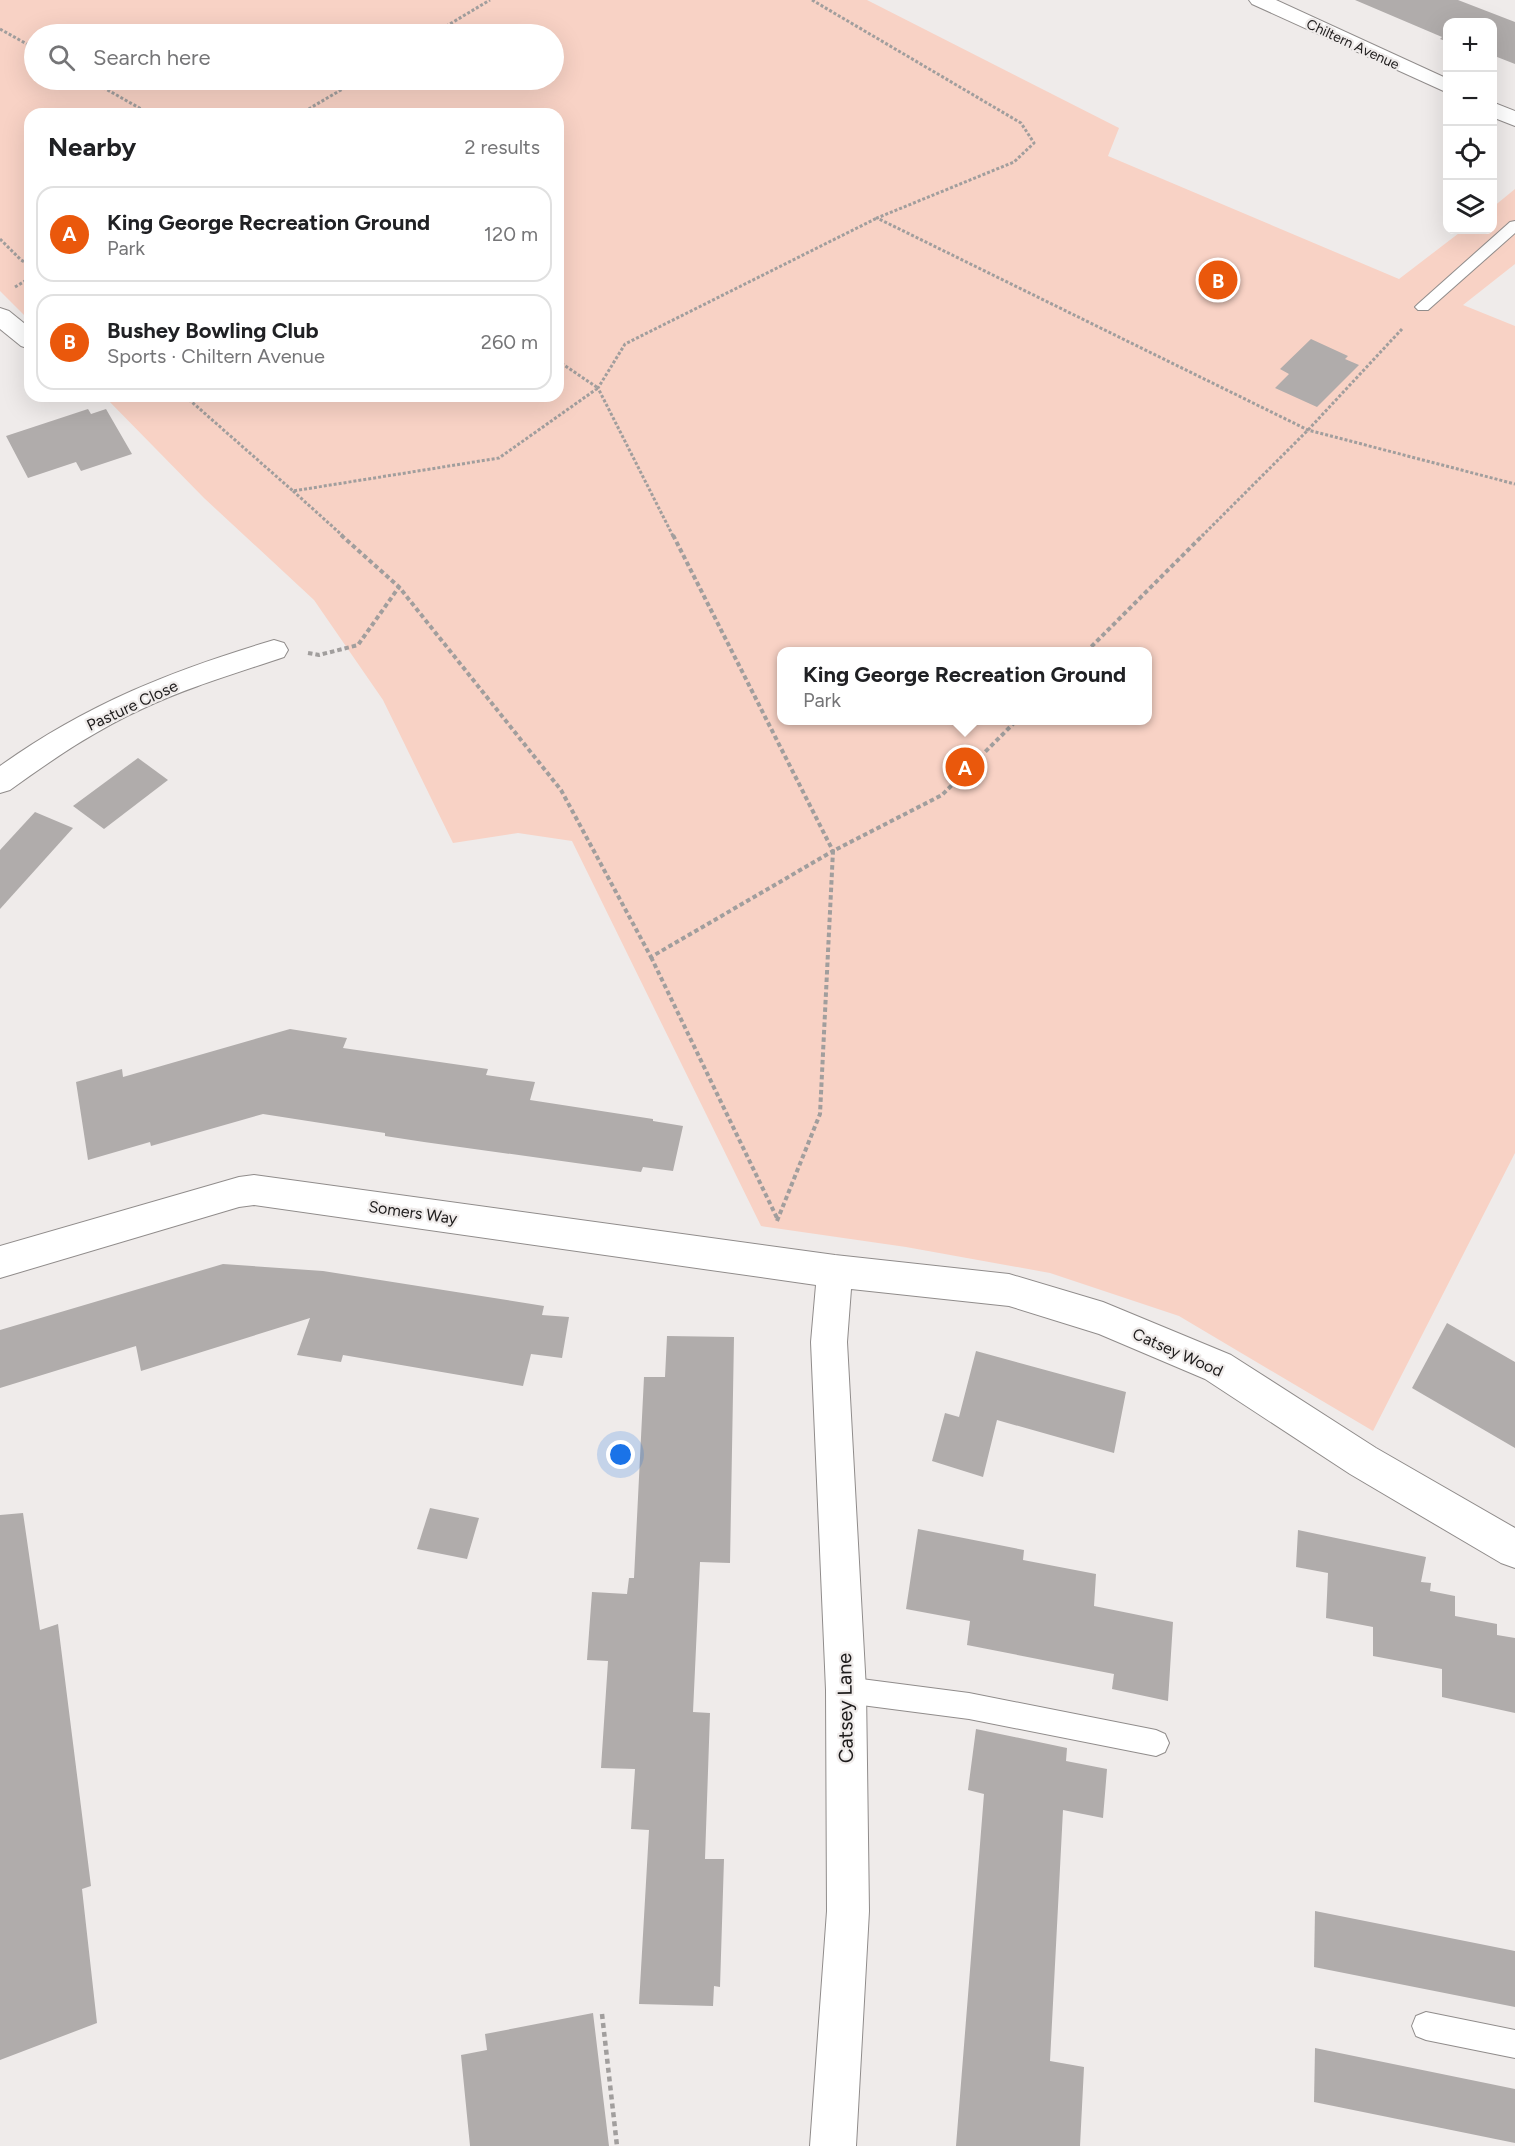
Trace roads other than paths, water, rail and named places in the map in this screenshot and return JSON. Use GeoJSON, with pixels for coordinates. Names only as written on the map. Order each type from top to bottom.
{"type":"FeatureCollection","features":[{"type":"Feature","properties":{"kind":"street","name":"Chiltern Avenue"},"geometry":{"type":"LineString","coordinates":[[1258,0],[1443,85]]}},
{"type":"Feature","properties":{"kind":"street"},"geometry":{"type":"LineString","coordinates":[[1497,110],[1515,119]]}},
{"type":"Feature","properties":{"kind":"street"},"geometry":{"type":"LineString","coordinates":[[0,316],[24,336]]}},
{"type":"Feature","properties":{"kind":"street","name":"Pasture Close"},"geometry":{"type":"LineString","coordinates":[[0,782],[40,752],[152,692],[274,650]]}},
{"type":"Feature","properties":{"kind":"street","name":"Somers Way"},"geometry":{"type":"LineString","coordinates":[[0,1262],[239,1192],[254,1190],[834,1271]]}},
{"type":"Feature","properties":{"kind":"street","name":"Catsey Wood"},"geometry":{"type":"LineString","coordinates":[[834,1271],[1009,1290],[1103,1319],[1218,1367],[1363,1461],[1515,1550]]}},
{"type":"Feature","properties":{"kind":"street","name":"Catsey Lane"},"geometry":{"type":"LineString","coordinates":[[833,2146],[848,1911],[846,1690],[829,1342],[834,1271]]}},
{"type":"Feature","properties":{"kind":"lane"},"geometry":{"type":"LineString","coordinates":[[1423,307],[1515,225]]}},
{"type":"Feature","properties":{"kind":"lane"},"geometry":{"type":"LineString","coordinates":[[846,1690],[969,1706],[1156,1743]]}},
{"type":"Feature","properties":{"kind":"lane"},"geometry":{"type":"LineString","coordinates":[[1426,2026],[1515,2044]]}},
{"type":"Feature","properties":{"kind":"place","name":"Bushey Bowling Club"},"geometry":{"type":"Point","coordinates":[1218,280]}},
{"type":"Feature","properties":{"kind":"place","name":"King George Recreation Ground"},"geometry":{"type":"Point","coordinates":[965,767]}}]}
